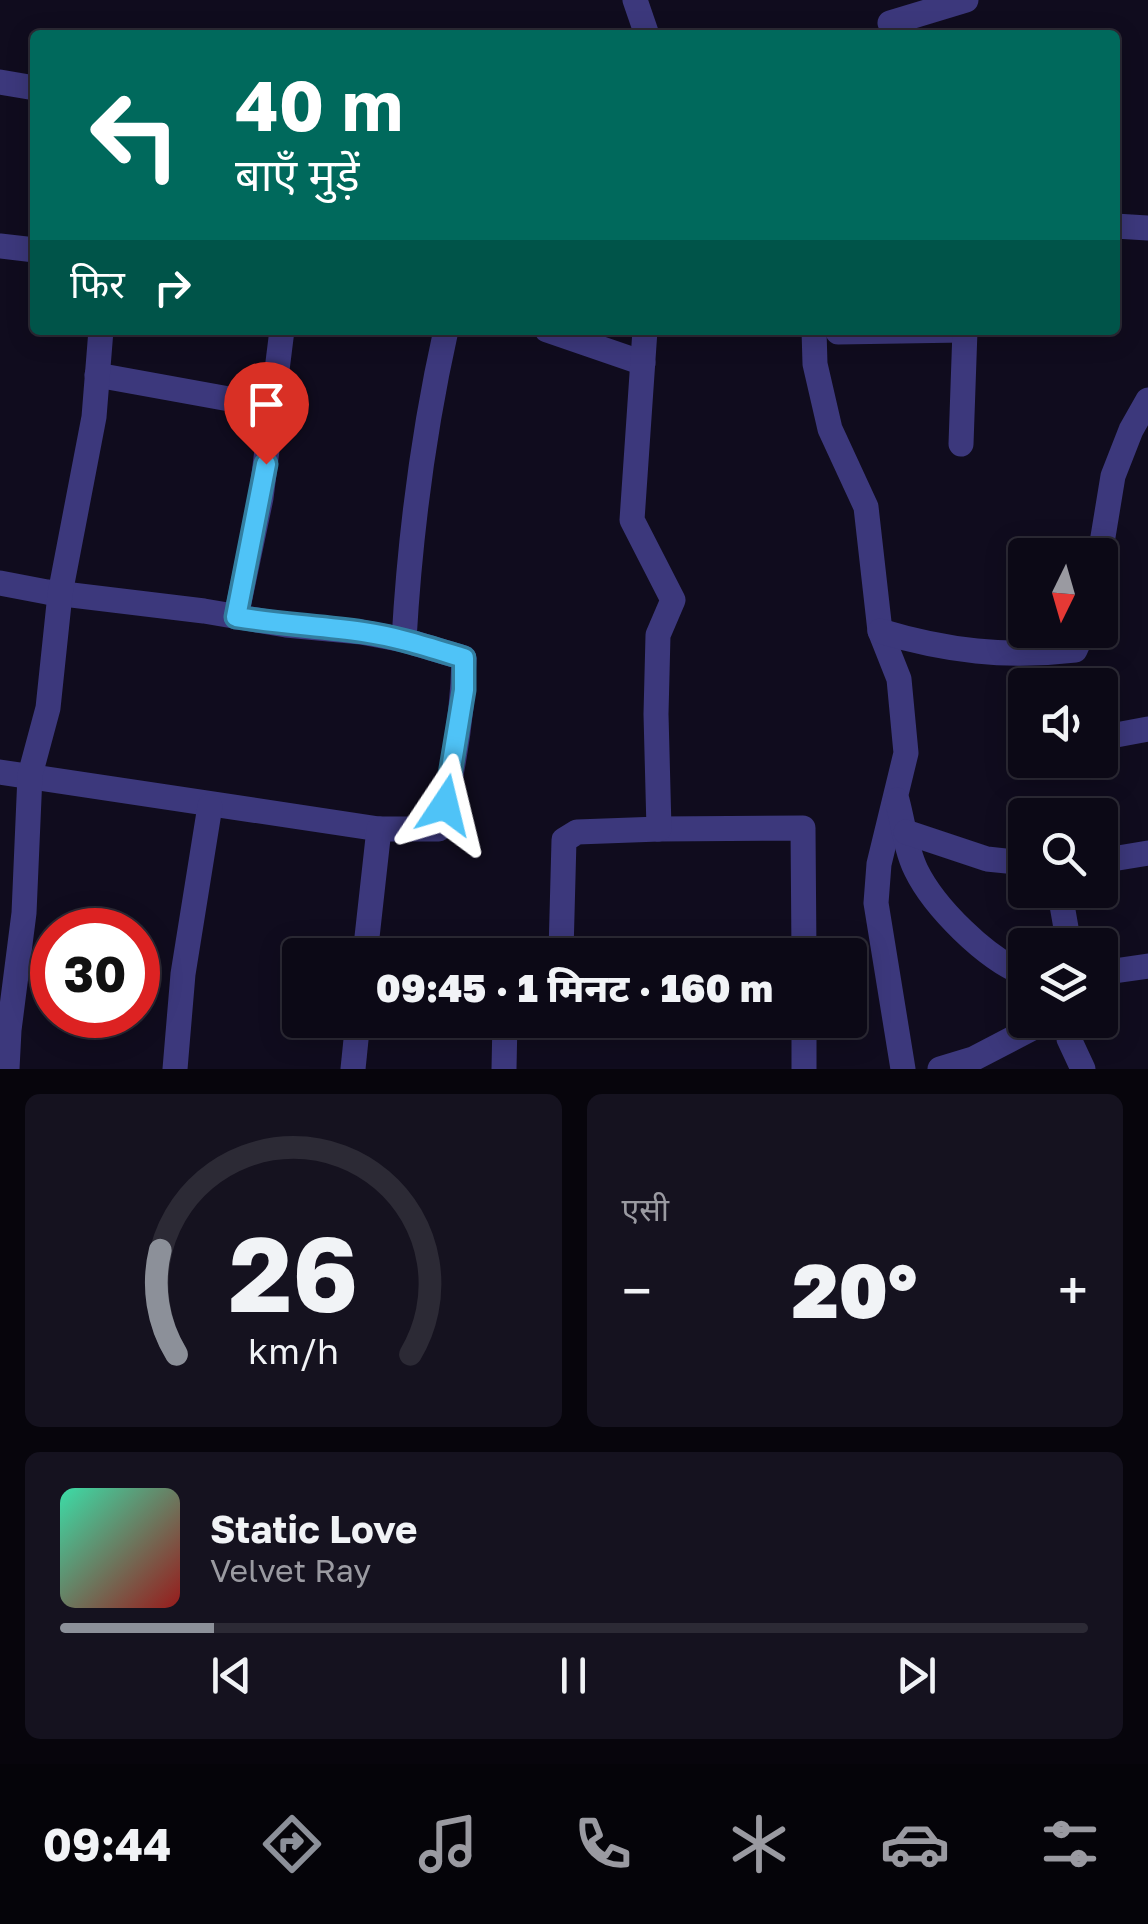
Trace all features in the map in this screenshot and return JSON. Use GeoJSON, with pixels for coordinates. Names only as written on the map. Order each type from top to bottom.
{"type":"FeatureCollection","features":[{"type":"Feature","properties":{"kind":"street"},"geometry":{"type":"LineString","coordinates":[[636,0],[645,30]]}},
{"type":"Feature","properties":{"kind":"street"},"geometry":{"type":"LineString","coordinates":[[889,19],[966,0]]}},
{"type":"Feature","properties":{"kind":"street"},"geometry":{"type":"LineString","coordinates":[[0,82],[30,87]]}},
{"type":"Feature","properties":{"kind":"street"},"geometry":{"type":"LineString","coordinates":[[1120,226],[1148,228]]}},
{"type":"Feature","properties":{"kind":"street"},"geometry":{"type":"LineString","coordinates":[[0,246],[30,249]]}},
{"type":"Feature","properties":{"kind":"street"},"geometry":{"type":"LineString","coordinates":[[7,1069],[24,912],[30,775],[48,708],[60,594],[94,418],[102,335]]}},
{"type":"Feature","properties":{"kind":"street"},"geometry":{"type":"LineString","coordinates":[[236,617],[260,498],[281,335]]}},
{"type":"Feature","properties":{"kind":"street"},"geometry":{"type":"LineString","coordinates":[[404,640],[418,473],[445,335]]}},
{"type":"Feature","properties":{"kind":"street"},"geometry":{"type":"LineString","coordinates":[[562,335],[643,362]]}},
{"type":"Feature","properties":{"kind":"street"},"geometry":{"type":"LineString","coordinates":[[645,335],[632,520],[673,600],[658,636],[659,829]]}},
{"type":"Feature","properties":{"kind":"street"},"geometry":{"type":"LineString","coordinates":[[825,335],[815,364],[830,430],[866,507],[880,631],[900,680],[906,753],[879,864],[876,903],[903,1069]]}},
{"type":"Feature","properties":{"kind":"street"},"geometry":{"type":"LineString","coordinates":[[962,444],[964,335]]}},
{"type":"Feature","properties":{"kind":"street"},"geometry":{"type":"LineString","coordinates":[[98,375],[273,407]]}},
{"type":"Feature","properties":{"kind":"street"},"geometry":{"type":"LineString","coordinates":[[1103,538],[1113,476],[1148,400]]}},
{"type":"Feature","properties":{"kind":"street"},"geometry":{"type":"LineString","coordinates":[[0,583],[404,640],[464,658],[464,690],[451,782],[439,829],[380,830],[0,772]]}},
{"type":"Feature","properties":{"kind":"street"},"geometry":{"type":"LineString","coordinates":[[880,631],[991,655],[1030,655],[1077,648]]}},
{"type":"Feature","properties":{"kind":"street"},"geometry":{"type":"LineString","coordinates":[[1118,735],[1148,729]]}},
{"type":"Feature","properties":{"kind":"street"},"geometry":{"type":"LineString","coordinates":[[896,798],[915,868],[943,910],[985,949],[1008,963]]}},
{"type":"Feature","properties":{"kind":"street"},"geometry":{"type":"LineString","coordinates":[[175,1069],[183,974],[210,806]]}},
{"type":"Feature","properties":{"kind":"street"},"geometry":{"type":"LineString","coordinates":[[555,938],[564,840],[578,832],[803,828],[804,938]]}},
{"type":"Feature","properties":{"kind":"street"},"geometry":{"type":"LineString","coordinates":[[367,938],[380,830]]}},
{"type":"Feature","properties":{"kind":"street"},"geometry":{"type":"LineString","coordinates":[[906,832],[987,860],[1008,862]]}},
{"type":"Feature","properties":{"kind":"street"},"geometry":{"type":"LineString","coordinates":[[1118,858],[1148,853]]}},
{"type":"Feature","properties":{"kind":"street"},"geometry":{"type":"LineString","coordinates":[[1118,971],[1148,966]]}},
{"type":"Feature","properties":{"kind":"street"},"geometry":{"type":"LineString","coordinates":[[353,1069],[356,1038]]}},
{"type":"Feature","properties":{"kind":"street"},"geometry":{"type":"LineString","coordinates":[[504,1038],[504,1069]]}},
{"type":"Feature","properties":{"kind":"street"},"geometry":{"type":"LineString","coordinates":[[804,1038],[804,1069]]}},
{"type":"Feature","properties":{"kind":"street"},"geometry":{"type":"LineString","coordinates":[[940,1069],[974,1059],[1014,1038]]}},
{"type":"Feature","properties":{"kind":"street"},"geometry":{"type":"LineString","coordinates":[[1068,1038],[1083,1069]]}},
{"type":"Feature","properties":{"kind":"route"},"geometry":{"type":"LineString","coordinates":[[266,464],[236,617],[361,632],[464,658],[464,690],[445,805]]}}]}
